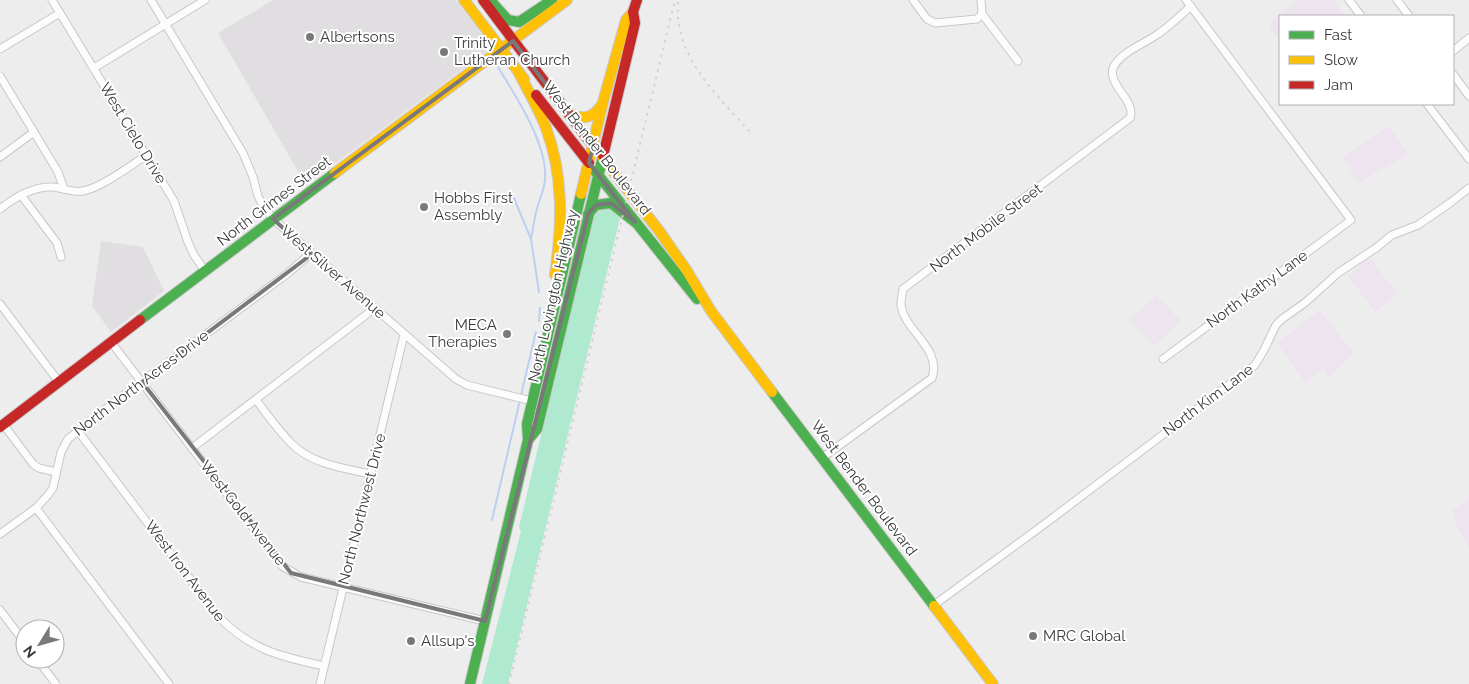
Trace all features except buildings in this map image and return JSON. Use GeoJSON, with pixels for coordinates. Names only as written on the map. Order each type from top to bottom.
{"type":"FeatureCollection","features":[{"type":"Feature","properties":{"kind":"main road","name":"West Bender Boulevard"},"geometry":{"type":"LineString","coordinates":[[464,0],[635,222],[698,300],[711,311]]}},
{"type":"Feature","properties":{"kind":"main road","name":"West Bender Boulevard"},"geometry":{"type":"LineString","coordinates":[[483,0],[659,230],[711,311],[993,684]]}},
{"type":"Feature","properties":{"kind":"main road"},"geometry":{"type":"LineString","coordinates":[[490,0],[508,20],[519,22],[552,0]]}},
{"type":"Feature","properties":{"kind":"main road","name":"North Grimes Street"},"geometry":{"type":"LineString","coordinates":[[2,425],[273,219],[567,0]]}},
{"type":"Feature","properties":{"kind":"main road"},"geometry":{"type":"LineString","coordinates":[[633,12],[637,0]]}},
{"type":"Feature","properties":{"kind":"main road","name":"North Lovington Highway"},"geometry":{"type":"LineString","coordinates":[[470,684],[528,440],[527,424],[532,401],[603,102],[626,20],[633,12]]}},
{"type":"Feature","properties":{"kind":"main road","name":"North Lovington Highway"},"geometry":{"type":"LineString","coordinates":[[528,440],[537,429],[635,23],[633,12]]}},
{"type":"Feature","properties":{"kind":"main road"},"geometry":{"type":"LineString","coordinates":[[519,73],[545,125],[559,172],[562,206],[553,292],[555,306]]}},
{"type":"Feature","properties":{"kind":"main road"},"geometry":{"type":"LineString","coordinates":[[569,114],[583,118],[592,117],[603,102]]}},
{"type":"Feature","properties":{"kind":"main road"},"geometry":{"type":"LineString","coordinates":[[588,214],[596,205],[611,203],[635,222]]}},
{"type":"Feature","properties":{"kind":"street","name":"West Cielo Drive"},"geometry":{"type":"LineString","coordinates":[[52,0],[174,201],[188,242],[205,271]]}},
{"type":"Feature","properties":{"kind":"street","name":"West Silver Avenue"},"geometry":{"type":"LineString","coordinates":[[150,0],[243,153],[262,204],[273,219],[456,379],[467,385],[532,401]]}},
{"type":"Feature","properties":{"kind":"street"},"geometry":{"type":"LineString","coordinates":[[94,68],[205,0]]}},
{"type":"Feature","properties":{"kind":"street"},"geometry":{"type":"LineString","coordinates":[[913,0],[927,18],[935,23],[977,18],[982,14]]}},
{"type":"Feature","properties":{"kind":"street"},"geometry":{"type":"LineString","coordinates":[[981,0],[982,14],[1018,61]]}},
{"type":"Feature","properties":{"kind":"street"},"geometry":{"type":"LineString","coordinates":[[1349,0],[1360,15]]}},
{"type":"Feature","properties":{"kind":"street"},"geometry":{"type":"LineString","coordinates":[[1398,1],[1408,15]]}},
{"type":"Feature","properties":{"kind":"street","name":"North Kathy Lane"},"geometry":{"type":"LineString","coordinates":[[1163,359],[1351,220],[1188,3]]}},
{"type":"Feature","properties":{"kind":"street","name":"North Mobile Street"},"geometry":{"type":"LineString","coordinates":[[822,458],[932,378],[935,370],[930,354],[902,307],[903,290],[1130,118],[1132,112],[1127,99],[1115,82],[1112,73],[1114,66],[1125,55],[1158,34],[1188,3]]}},
{"type":"Feature","properties":{"kind":"street"},"geometry":{"type":"LineString","coordinates":[[0,49],[60,13]]}},
{"type":"Feature","properties":{"kind":"street"},"geometry":{"type":"LineString","coordinates":[[1454,50],[1469,38]]}},
{"type":"Feature","properties":{"kind":"street"},"geometry":{"type":"LineString","coordinates":[[1454,75],[1469,96]]}},
{"type":"Feature","properties":{"kind":"street"},"geometry":{"type":"LineString","coordinates":[[0,76],[58,172],[64,189]]}},
{"type":"Feature","properties":{"kind":"street"},"geometry":{"type":"LineString","coordinates":[[1428,105],[1469,159]]}},
{"type":"Feature","properties":{"kind":"street"},"geometry":{"type":"LineString","coordinates":[[0,157],[34,132]]}},
{"type":"Feature","properties":{"kind":"street"},"geometry":{"type":"LineString","coordinates":[[0,209],[21,195],[44,188],[78,192],[89,190],[147,155]]}},
{"type":"Feature","properties":{"kind":"street","name":"North Kim Lane"},"geometry":{"type":"LineString","coordinates":[[934,605],[1255,365],[1276,325],[1306,302],[1338,273],[1392,235],[1418,225],[1469,188]]}},
{"type":"Feature","properties":{"kind":"street"},"geometry":{"type":"LineString","coordinates":[[21,195],[57,243],[61,256]]}},
{"type":"Feature","properties":{"kind":"street","name":"North North Acres Drive"},"geometry":{"type":"LineString","coordinates":[[0,534],[36,508],[48,495],[53,488],[64,445],[78,430],[287,274],[311,253]]}},
{"type":"Feature","properties":{"kind":"street"},"geometry":{"type":"LineString","coordinates":[[0,304],[59,382]]}},
{"type":"Feature","properties":{"kind":"street"},"geometry":{"type":"LineString","coordinates":[[192,448],[375,308]]}},
{"type":"Feature","properties":{"kind":"street","name":"North Northwest Drive"},"geometry":{"type":"LineString","coordinates":[[320,684],[404,335]]}},
{"type":"Feature","properties":{"kind":"street","name":"West Gold Avenue"},"geometry":{"type":"LineString","coordinates":[[112,342],[282,566],[300,577],[485,620]]}},
{"type":"Feature","properties":{"kind":"street"},"geometry":{"type":"LineString","coordinates":[[256,400],[292,444],[306,455],[321,462],[370,474]]}},
{"type":"Feature","properties":{"kind":"street"},"geometry":{"type":"LineString","coordinates":[[2,425],[33,464],[39,468],[56,472]]}},
{"type":"Feature","properties":{"kind":"street","name":"West Iron Avenue"},"geometry":{"type":"LineString","coordinates":[[78,430],[227,626],[244,640],[263,649],[284,657],[324,666]]}},
{"type":"Feature","properties":{"kind":"street"},"geometry":{"type":"LineString","coordinates":[[36,508],[169,684]]}},
{"type":"Feature","properties":{"kind":"street"},"geometry":{"type":"LineString","coordinates":[[0,610],[15,630]]}},
{"type":"Feature","properties":{"kind":"street"},"geometry":{"type":"LineString","coordinates":[[45,669],[56,684]]}},
{"type":"Feature","properties":{"kind":"highlighted area"},"geometry":{"type":"Polygon","coordinates":[[[513,41],[593,146],[589,163],[635,222],[611,203],[596,205],[588,214],[485,621],[291,573],[142,382],[312,254],[273,219],[513,41]]]}},
{"type":"Feature","properties":{"kind":"shaded area"},"geometry":{"type":"Polygon","coordinates":[[[273,0],[456,0],[489,44],[486,52],[306,185],[218,33],[273,0]]]}},
{"type":"Feature","properties":{"kind":"shaded area"},"geometry":{"type":"Polygon","coordinates":[[[1299,0],[1333,0],[1345,15],[1279,15],[1279,39],[1270,28],[1271,20],[1299,0]]]}},
{"type":"Feature","properties":{"kind":"shaded area"},"geometry":{"type":"Polygon","coordinates":[[[1389,126],[1408,154],[1358,183],[1343,157],[1389,126]]]}},
{"type":"Feature","properties":{"kind":"shaded area"},"geometry":{"type":"Polygon","coordinates":[[[101,241],[143,247],[164,291],[111,332],[92,306],[101,241]]]}},
{"type":"Feature","properties":{"kind":"shaded area"},"geometry":{"type":"Polygon","coordinates":[[[1371,259],[1397,294],[1375,312],[1348,276],[1371,259]]]}},
{"type":"Feature","properties":{"kind":"shaded area"},"geometry":{"type":"Polygon","coordinates":[[[1156,295],[1181,321],[1154,346],[1129,320],[1156,295]]]}},
{"type":"Feature","properties":{"kind":"shaded area"},"geometry":{"type":"Polygon","coordinates":[[[1320,310],[1354,354],[1329,377],[1323,370],[1306,383],[1277,343],[1320,310]]]}},
{"type":"Feature","properties":{"kind":"shaded area"},"geometry":{"type":"Polygon","coordinates":[[[1469,498],[1469,547],[1456,526],[1453,510],[1469,498]]]}},
{"type":"Feature","properties":{"kind":"green space"},"geometry":{"type":"Polygon","coordinates":[[[608,206],[621,214],[508,684],[482,684],[521,531],[519,527],[592,222],[600,210],[608,206]]]}},
{"type":"Feature","properties":{"kind":"waterway"},"geometry":{"type":"LineString","coordinates":[[496,64],[528,119],[541,150],[545,183],[531,239]]}},
{"type":"Feature","properties":{"kind":"waterway"},"geometry":{"type":"LineString","coordinates":[[513,196],[531,239],[539,292]]}},
{"type":"Feature","properties":{"kind":"waterway"},"geometry":{"type":"LineString","coordinates":[[539,321],[540,308]]}},
{"type":"Feature","properties":{"kind":"waterway"},"geometry":{"type":"LineString","coordinates":[[521,395],[536,332]]}},
{"type":"Feature","properties":{"kind":"waterway"},"geometry":{"type":"LineString","coordinates":[[492,520],[520,400]]}},
{"type":"Feature","properties":{"kind":"railway"},"geometry":{"type":"LineString","coordinates":[[509,684],[675,0]]}},
{"type":"Feature","properties":{"kind":"railway"},"geometry":{"type":"LineString","coordinates":[[678,2],[679,22],[690,58],[712,89],[751,133]]}},
{"type":"Feature","properties":{"kind":"traffic: fast"},"geometry":{"type":"LineString","coordinates":[[490,0],[508,20],[519,22],[552,0]]}},
{"type":"Feature","properties":{"kind":"traffic: fast"},"geometry":{"type":"LineString","coordinates":[[528,440],[537,429],[603,156]]}},
{"type":"Feature","properties":{"kind":"traffic: fast"},"geometry":{"type":"LineString","coordinates":[[595,171],[697,299]]}},
{"type":"Feature","properties":{"kind":"traffic: fast"},"geometry":{"type":"LineString","coordinates":[[140,320],[335,173]]}},
{"type":"Feature","properties":{"kind":"traffic: fast"},"geometry":{"type":"LineString","coordinates":[[470,684],[528,440],[527,424],[581,194]]}},
{"type":"Feature","properties":{"kind":"traffic: fast"},"geometry":{"type":"LineString","coordinates":[[588,214],[596,205],[611,203],[635,222]]}},
{"type":"Feature","properties":{"kind":"traffic: fast"},"geometry":{"type":"LineString","coordinates":[[772,392],[934,606]]}},
{"type":"Feature","properties":{"kind":"traffic: slow"},"geometry":{"type":"LineString","coordinates":[[464,0],[524,79]]}},
{"type":"Feature","properties":{"kind":"traffic: slow"},"geometry":{"type":"LineString","coordinates":[[335,173],[567,0]]}},
{"type":"Feature","properties":{"kind":"traffic: slow"},"geometry":{"type":"LineString","coordinates":[[581,194],[603,102],[626,20],[633,12]]}},
{"type":"Feature","properties":{"kind":"traffic: slow"},"geometry":{"type":"LineString","coordinates":[[519,73],[543,121],[556,164],[559,182],[560,219],[555,275]]}},
{"type":"Feature","properties":{"kind":"traffic: slow"},"geometry":{"type":"LineString","coordinates":[[569,115],[579,117],[591,116],[601,106]]}},
{"type":"Feature","properties":{"kind":"traffic: slow"},"geometry":{"type":"LineString","coordinates":[[602,157],[660,232],[687,271],[711,311],[772,392]]}},
{"type":"Feature","properties":{"kind":"traffic: slow"},"geometry":{"type":"LineString","coordinates":[[934,606],[993,684]]}},
{"type":"Feature","properties":{"kind":"traffic: jam"},"geometry":{"type":"LineString","coordinates":[[483,0],[596,150]]}},
{"type":"Feature","properties":{"kind":"traffic: jam"},"geometry":{"type":"LineString","coordinates":[[603,156],[635,23],[633,12],[637,0]]}},
{"type":"Feature","properties":{"kind":"traffic: jam"},"geometry":{"type":"LineString","coordinates":[[536,95],[589,163]]}},
{"type":"Feature","properties":{"kind":"traffic: jam"},"geometry":{"type":"LineString","coordinates":[[0,427],[140,320]]}},
{"type":"Feature","properties":{"kind":"place","name":"Albertsons"},"geometry":{"type":"Point","coordinates":[310,37]}},
{"type":"Feature","properties":{"kind":"place","name":"Trinity Lutheran Church"},"geometry":{"type":"Point","coordinates":[444,52]}},
{"type":"Feature","properties":{"kind":"place","name":"Hobbs First Assembly"},"geometry":{"type":"Point","coordinates":[424,207]}},
{"type":"Feature","properties":{"kind":"place","name":"MECA Therapies"},"geometry":{"type":"Point","coordinates":[507,334]}},
{"type":"Feature","properties":{"kind":"place","name":"MRC Global"},"geometry":{"type":"Point","coordinates":[1033,636]}},
{"type":"Feature","properties":{"kind":"place","name":"Allsup's"},"geometry":{"type":"Point","coordinates":[411,641]}}]}
